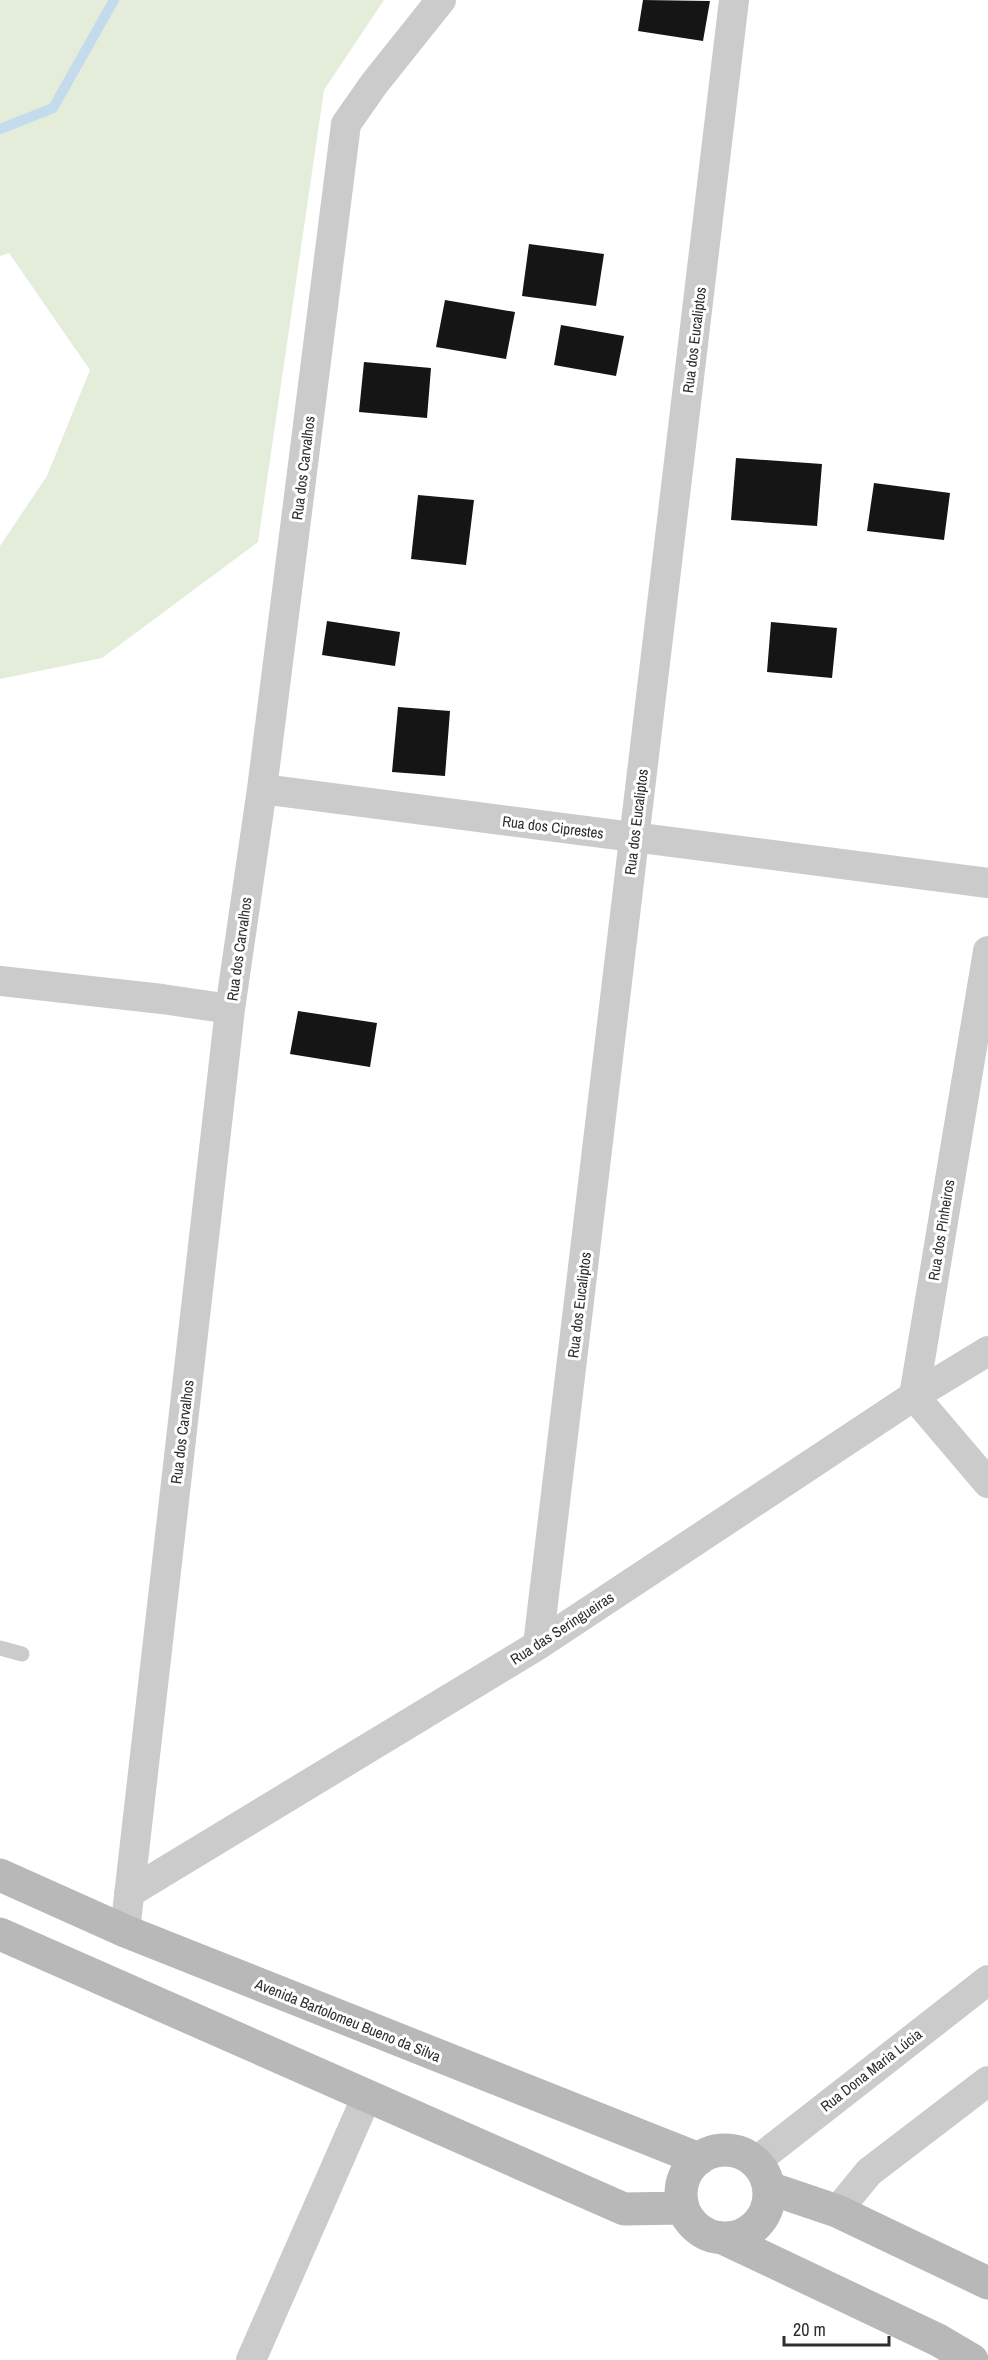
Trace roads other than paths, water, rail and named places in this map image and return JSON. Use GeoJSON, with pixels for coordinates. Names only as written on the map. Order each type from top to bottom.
{"type":"FeatureCollection","features":[{"type":"Feature","properties":{"kind":"street","name":"Rua dos Carvalhos"},"geometry":{"type":"LineString","coordinates":[[125,1931],[230,1009],[262,789],[346,124],[374,84],[441,0]]}},
{"type":"Feature","properties":{"kind":"street","name":"Rua dos Eucaliptos"},"geometry":{"type":"LineString","coordinates":[[538,1645],[734,0]]}},
{"type":"Feature","properties":{"kind":"street","name":"Rua dos Ciprestes"},"geometry":{"type":"LineString","coordinates":[[262,789],[988,883]]}},
{"type":"Feature","properties":{"kind":"street","name":"Rua dos Pinheiros"},"geometry":{"type":"LineString","coordinates":[[914,1396],[988,951]]}},
{"type":"Feature","properties":{"kind":"street"},"geometry":{"type":"LineString","coordinates":[[0,981],[230,1009]]}},
{"type":"Feature","properties":{"kind":"street","name":"Rua das Seringueiras"},"geometry":{"type":"LineString","coordinates":[[129,1893],[538,1645],[914,1396],[988,1352]]}},
{"type":"Feature","properties":{"kind":"street"},"geometry":{"type":"LineString","coordinates":[[914,1396],[988,1483]]}},
{"type":"Feature","properties":{"kind":"street","name":"Avenida Bartolomeu Bueno da Silva"},"geometry":{"type":"LineString","coordinates":[[0,1875],[125,1931],[699,2159]]}},
{"type":"Feature","properties":{"kind":"street"},"geometry":{"type":"LineString","coordinates":[[0,1934],[624,2209],[683,2208]]}},
{"type":"Feature","properties":{"kind":"street","name":"Rua Dona Maria Lúcia"},"geometry":{"type":"LineString","coordinates":[[762,2175],[988,1980]]}},
{"type":"Feature","properties":{"kind":"street"},"geometry":{"type":"LineString","coordinates":[[837,2211],[869,2172],[988,2081]]}},
{"type":"Feature","properties":{"kind":"street"},"geometry":{"type":"LineString","coordinates":[[251,2360],[367,2096]]}},
{"type":"Feature","properties":{"kind":"street"},"geometry":{"type":"LineString","coordinates":[[972,2360],[938,2340],[725,2239],[699,2230],[683,2208],[681,2195],[683,2181],[689,2169],[699,2159],[712,2152],[728,2151],[742,2154],[762,2175],[988,2283]]}},
{"type":"Feature","properties":{"kind":"street"},"geometry":{"type":"LineString","coordinates":[[725,2239],[740,2236],[753,2228],[763,2217],[768,2203],[762,2175]]}},
{"type":"Feature","properties":{"kind":"lane"},"geometry":{"type":"LineString","coordinates":[[0,1648],[22,1654]]}},
{"type":"Feature","properties":{"kind":"waterway"},"geometry":{"type":"LineString","coordinates":[[0,129],[53,108],[114,0]]}}]}
